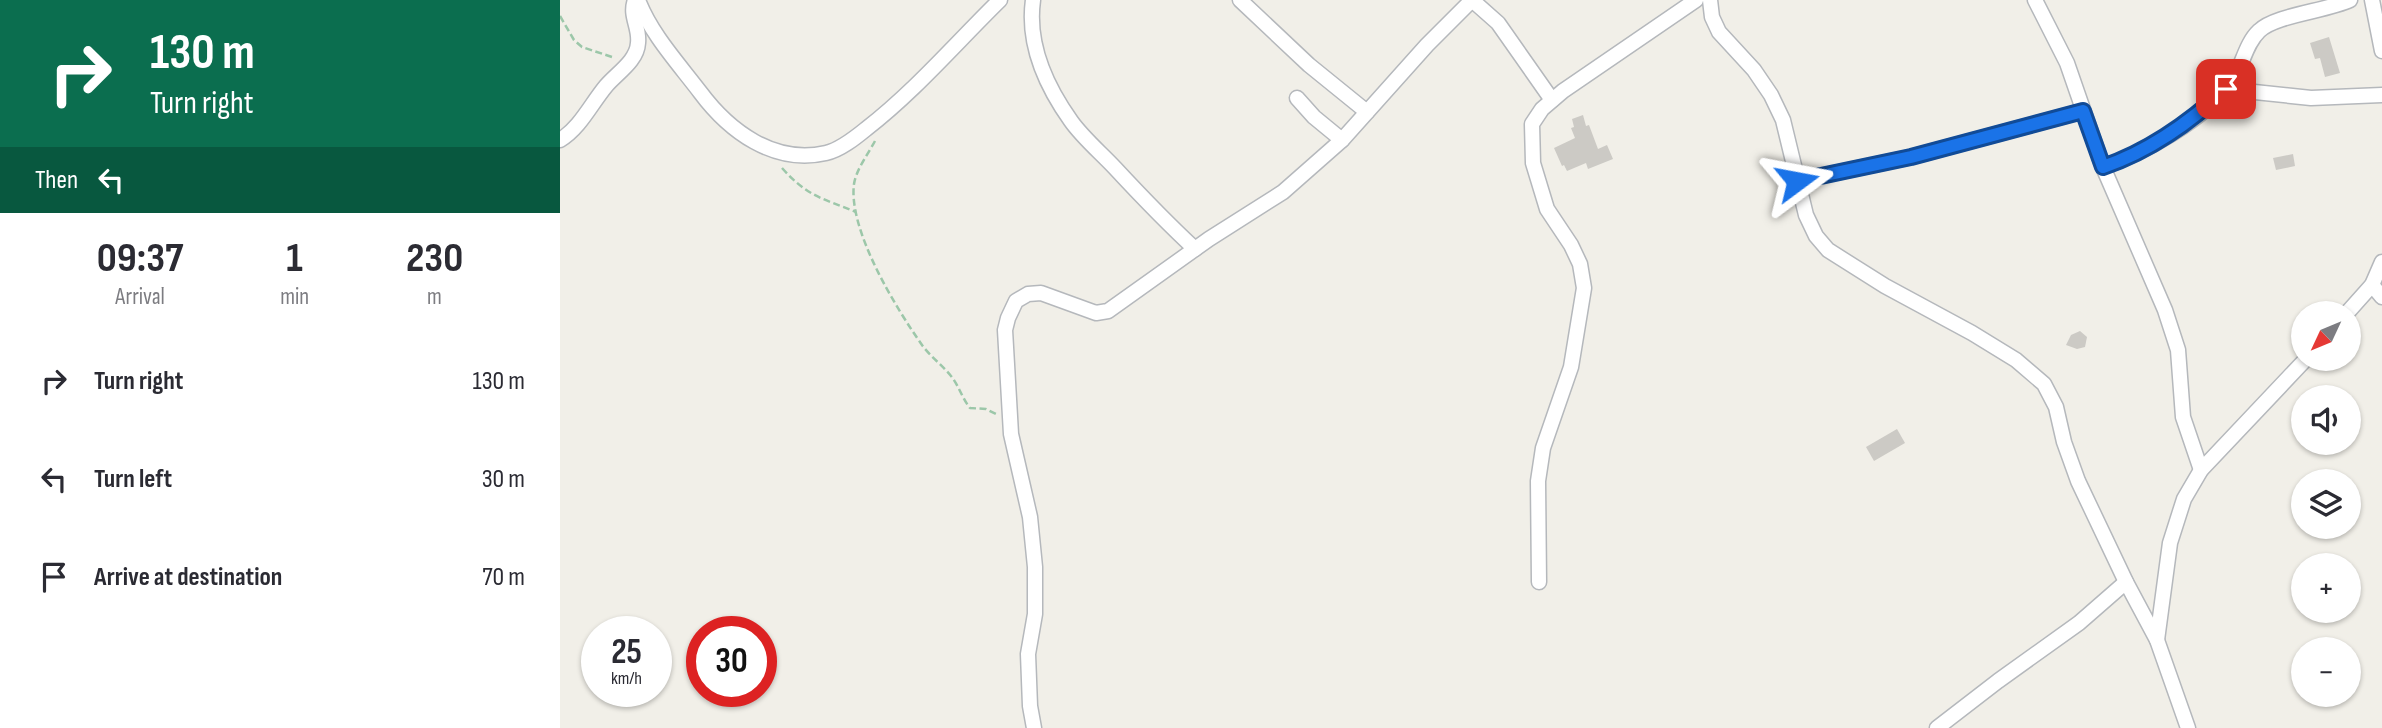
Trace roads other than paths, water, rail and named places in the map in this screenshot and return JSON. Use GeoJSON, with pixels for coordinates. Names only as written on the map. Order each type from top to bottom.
{"type":"FeatureCollection","features":[{"type":"Feature","properties":{"kind":"street"},"geometry":{"type":"LineString","coordinates":[[561,143],[636,51],[639,41],[632,11],[637,0]]}},
{"type":"Feature","properties":{"kind":"street"},"geometry":{"type":"LineString","coordinates":[[637,0],[645,17],[709,104],[729,126],[756,144],[799,156],[828,153],[852,140],[881,118],[1000,0]]}},
{"type":"Feature","properties":{"kind":"street"},"geometry":{"type":"LineString","coordinates":[[1033,0],[1030,20],[1035,51],[1071,122],[1159,216],[1195,249]]}},
{"type":"Feature","properties":{"kind":"street"},"geometry":{"type":"LineString","coordinates":[[1240,0],[1309,65],[1367,112]]}},
{"type":"Feature","properties":{"kind":"street"},"geometry":{"type":"LineString","coordinates":[[1034,728],[1030,706],[1028,654],[1035,614],[1035,567],[1030,517],[1010,427],[1005,330],[1016,301],[1028,294],[1041,293],[1096,313],[1108,310],[1283,192],[1342,140],[1427,45],[1472,0],[1498,23],[1552,100]]}},
{"type":"Feature","properties":{"kind":"street"},"geometry":{"type":"LineString","coordinates":[[1539,582],[1538,481],[1543,448],[1571,367],[1584,288],[1580,264],[1547,209],[1533,163],[1532,124],[1542,108],[1552,100],[1696,0]]}},
{"type":"Feature","properties":{"kind":"street"},"geometry":{"type":"LineString","coordinates":[[1710,0],[1712,17],[1719,32],[1754,70],[1771,95],[1783,120],[1806,215],[1816,236],[1828,250],[1885,286],[1972,332],[2016,360],[2044,384],[2056,407],[2064,442],[2078,481],[2157,640],[2188,728]]}},
{"type":"Feature","properties":{"kind":"street"},"geometry":{"type":"LineString","coordinates":[[2035,0],[2067,63],[2103,167],[2165,310],[2178,350],[2183,417],[2201,470]]}},
{"type":"Feature","properties":{"kind":"street"},"geometry":{"type":"LineString","coordinates":[[2103,167],[2131,158],[2187,123],[2226,89],[2259,31],[2271,24],[2350,0]]}},
{"type":"Feature","properties":{"kind":"street"},"geometry":{"type":"LineString","coordinates":[[2372,0],[2382,51]]}},
{"type":"Feature","properties":{"kind":"street"},"geometry":{"type":"LineString","coordinates":[[2226,89],[2311,98],[2382,95]]}},
{"type":"Feature","properties":{"kind":"street"},"geometry":{"type":"LineString","coordinates":[[1297,98],[1314,117],[1342,140]]}},
{"type":"Feature","properties":{"kind":"street"},"geometry":{"type":"LineString","coordinates":[[1797,181],[1911,157],[2083,111]]}},
{"type":"Feature","properties":{"kind":"street"},"geometry":{"type":"LineString","coordinates":[[2361,303],[2377,291],[2382,262]]}},
{"type":"Feature","properties":{"kind":"street"},"geometry":{"type":"LineString","coordinates":[[2157,640],[2170,543],[2184,499],[2201,470],[2295,371]]}},
{"type":"Feature","properties":{"kind":"street"},"geometry":{"type":"LineString","coordinates":[[1937,728],[2079,623],[2126,582]]}}]}
